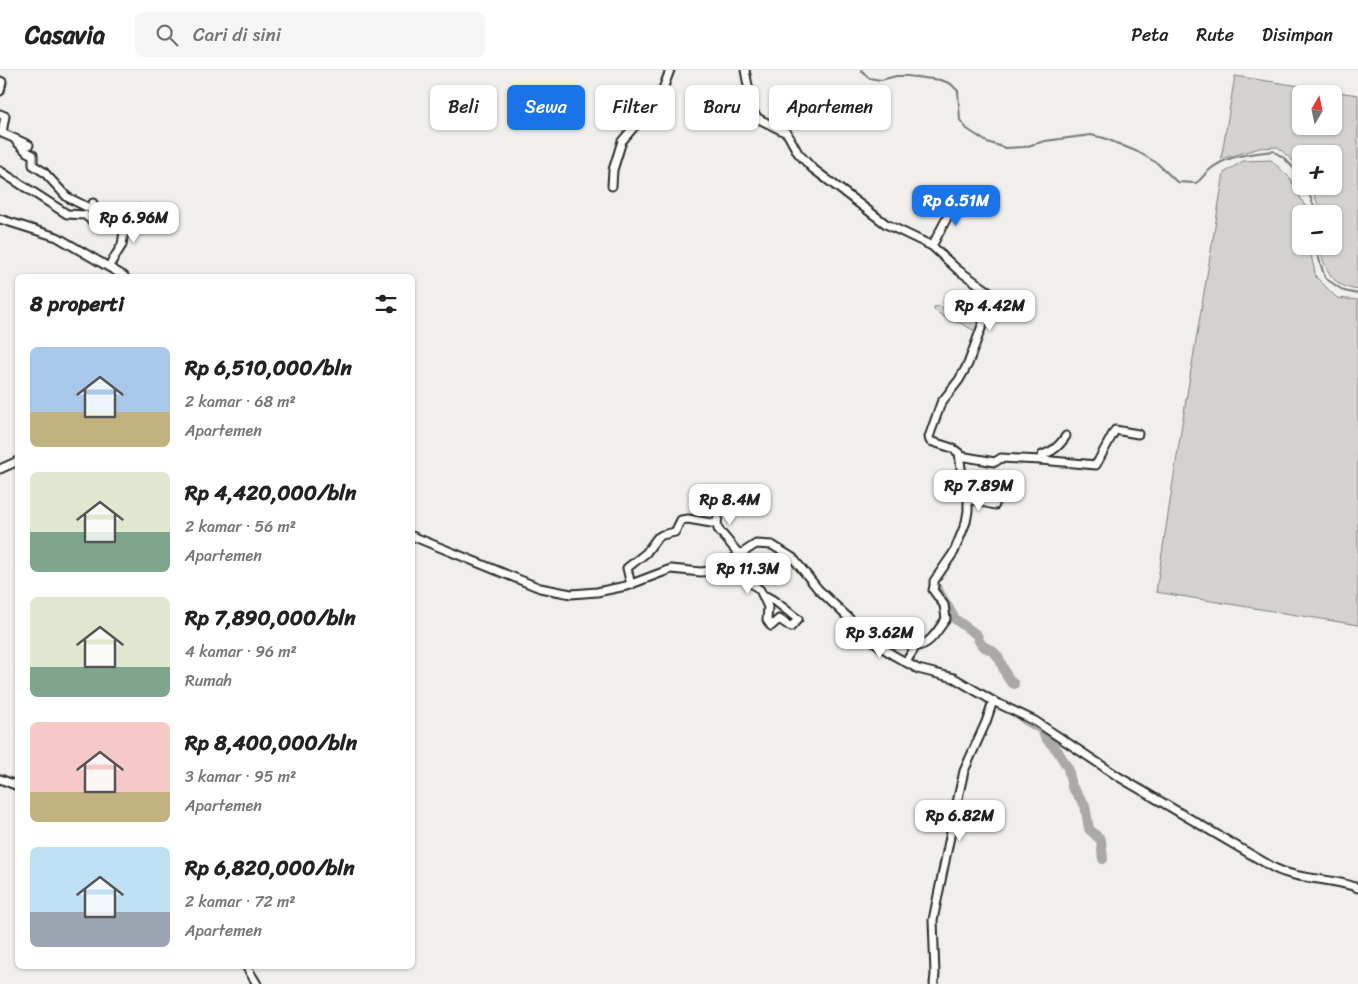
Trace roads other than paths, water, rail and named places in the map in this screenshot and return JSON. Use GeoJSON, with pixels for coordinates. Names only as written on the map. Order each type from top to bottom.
{"type":"FeatureCollection","features":[{"type":"Feature","properties":{"kind":"street"},"geometry":{"type":"LineString","coordinates":[[612,186],[613,170],[622,141],[660,97],[670,70]]}},
{"type":"Feature","properties":{"kind":"street"},"geometry":{"type":"LineString","coordinates":[[745,70],[751,108],[756,116],[787,133],[805,162],[843,193],[886,224],[932,246],[958,270],[994,293],[998,298],[994,306],[987,312],[965,370],[938,409],[929,437],[930,441],[956,450],[960,456],[963,483],[968,499],[966,522],[956,547],[934,581],[933,590],[944,605],[946,619],[928,642],[922,646],[916,646],[906,662]]}},
{"type":"Feature","properties":{"kind":"street"},"geometry":{"type":"LineString","coordinates":[[0,81],[2,82],[0,92]]}},
{"type":"Feature","properties":{"kind":"street"},"geometry":{"type":"LineString","coordinates":[[0,114],[5,116],[2,133],[29,145]]}},
{"type":"Feature","properties":{"kind":"street"},"geometry":{"type":"LineString","coordinates":[[0,171],[67,214],[85,215],[91,220],[94,211],[92,206],[68,197],[44,172],[33,165],[33,154],[27,152],[16,140]]}},
{"type":"Feature","properties":{"kind":"street"},"geometry":{"type":"LineString","coordinates":[[932,246],[958,197]]}},
{"type":"Feature","properties":{"kind":"street"},"geometry":{"type":"LineString","coordinates":[[109,266],[122,245],[124,231],[128,222],[138,210]]}},
{"type":"Feature","properties":{"kind":"street"},"geometry":{"type":"LineString","coordinates":[[0,219],[57,236],[121,274]]}},
{"type":"Feature","properties":{"kind":"street"},"geometry":{"type":"LineString","coordinates":[[960,456],[995,462],[1000,458],[1096,465],[1115,430],[1138,434]]}},
{"type":"Feature","properties":{"kind":"street"},"geometry":{"type":"LineString","coordinates":[[1041,460],[1042,455],[1052,452],[1066,436]]}},
{"type":"Feature","properties":{"kind":"street"},"geometry":{"type":"LineString","coordinates":[[0,469],[15,462]]}},
{"type":"Feature","properties":{"kind":"street"},"geometry":{"type":"LineString","coordinates":[[720,496],[718,529],[739,554],[750,581],[760,589],[768,606],[767,620],[771,626],[778,619],[791,627],[798,618],[779,606],[772,598],[763,595]]}},
{"type":"Feature","properties":{"kind":"street"},"geometry":{"type":"LineString","coordinates":[[968,499],[995,504]]}},
{"type":"Feature","properties":{"kind":"street"},"geometry":{"type":"LineString","coordinates":[[631,585],[627,568],[630,564],[646,553],[657,538],[675,532],[681,520],[688,518],[717,524]]}},
{"type":"Feature","properties":{"kind":"street"},"geometry":{"type":"LineString","coordinates":[[415,537],[540,588],[560,594],[597,592],[631,585],[671,569],[694,572],[709,571],[722,566],[739,554],[759,544],[772,545],[793,558],[818,589],[873,641],[906,662],[918,668],[954,678],[993,701],[1035,721],[1119,777],[1274,868],[1300,877],[1338,882],[1358,888]]}},
{"type":"Feature","properties":{"kind":"street"},"geometry":{"type":"LineString","coordinates":[[934,984],[933,920],[956,807],[964,771],[986,722],[993,701]]}},
{"type":"Feature","properties":{"kind":"street"},"geometry":{"type":"LineString","coordinates":[[0,779],[15,785]]}},
{"type":"Feature","properties":{"kind":"street"},"geometry":{"type":"LineString","coordinates":[[248,969],[257,984]]}},
{"type":"Feature","properties":{"kind":"waterway"},"geometry":{"type":"LineString","coordinates":[[861,70],[869,78],[881,80],[896,76],[907,76],[941,80],[951,84],[958,91],[960,120],[967,129],[987,142],[1006,148],[1024,147],[1045,141],[1091,135],[1104,138],[1138,152],[1157,163],[1177,182],[1196,183],[1214,166],[1238,156],[1256,153],[1273,151],[1284,158],[1292,166]]}},
{"type":"Feature","properties":{"kind":"waterway"},"geometry":{"type":"LineString","coordinates":[[1310,195],[1313,205]]}},
{"type":"Feature","properties":{"kind":"waterway"},"geometry":{"type":"LineString","coordinates":[[1318,255],[1325,278],[1344,291],[1358,294]]}},
{"type":"Feature","properties":{"kind":"waterway"},"geometry":{"type":"LineString","coordinates":[[935,585],[955,619],[977,635],[981,644],[995,653],[1009,679],[1014,684]]}},
{"type":"Feature","properties":{"kind":"waterway"},"geometry":{"type":"LineString","coordinates":[[1024,719],[1041,729],[1068,768],[1072,787],[1085,805],[1089,829],[1101,840],[1103,859]]}}]}
